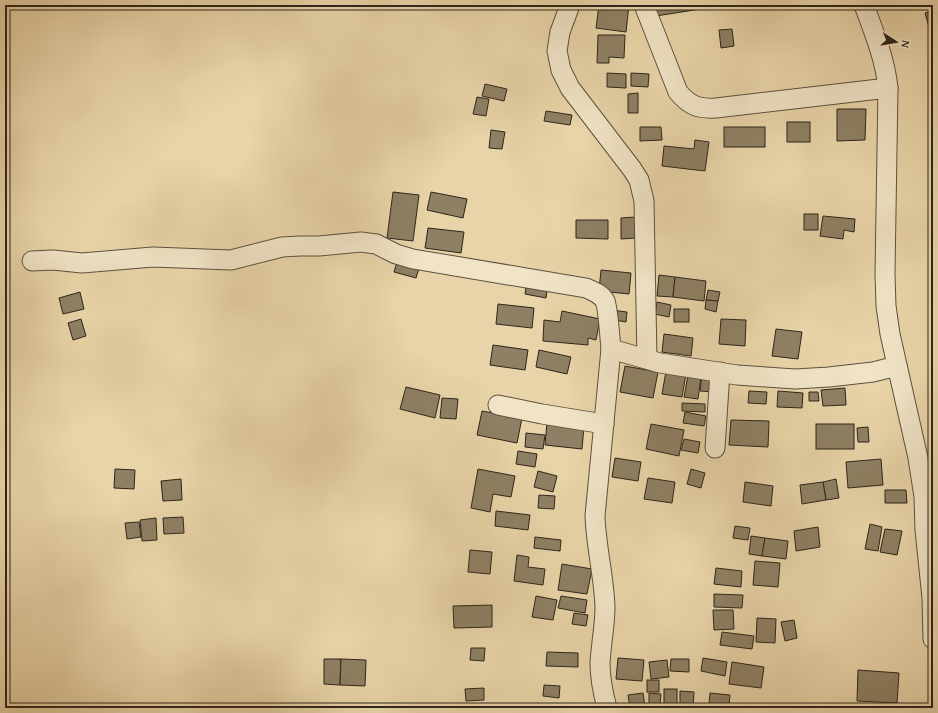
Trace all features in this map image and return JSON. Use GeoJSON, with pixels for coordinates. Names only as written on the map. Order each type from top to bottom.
{"type":"FeatureCollection","features":[{"type":"Feature","properties":{"kind":"street"},"geometry":{"type":"LineString","coordinates":[[570,5],[560,32],[557,51],[561,70],[570,88],[632,168],[639,180],[644,201],[647,359]]}},
{"type":"Feature","properties":{"kind":"street"},"geometry":{"type":"LineString","coordinates":[[644,5],[678,92],[686,102],[695,106],[706,109],[884,88]]}},
{"type":"Feature","properties":{"kind":"street"},"geometry":{"type":"LineString","coordinates":[[864,5],[881,50],[886,72],[884,88],[885,274],[886,306],[890,334],[886,368],[918,458],[924,497],[925,530],[932,598],[933,639]]}},
{"type":"Feature","properties":{"kind":"street"},"geometry":{"type":"LineString","coordinates":[[32,261],[53,260],[82,263],[153,257],[231,260],[288,247],[361,242],[376,244],[396,254],[413,259],[586,288],[599,294],[605,301],[611,349],[595,516],[605,607],[600,662],[601,677],[607,708]]}},
{"type":"Feature","properties":{"kind":"street"},"geometry":{"type":"LineString","coordinates":[[611,349],[660,363],[737,375],[795,379],[829,377],[886,368]]}},
{"type":"Feature","properties":{"kind":"street"},"geometry":{"type":"LineString","coordinates":[[715,448],[720,372]]}},
{"type":"Feature","properties":{"kind":"street"},"geometry":{"type":"LineString","coordinates":[[498,405],[604,424]]}},
{"type":"Feature","properties":{"kind":"building"},"geometry":{"type":"Polygon","coordinates":[[[599,5],[629,5],[626,32],[596,28],[599,5]]]}},
{"type":"Feature","properties":{"kind":"building"},"geometry":{"type":"Polygon","coordinates":[[[654,5],[706,5],[707,8],[656,16],[654,5]]]}},
{"type":"Feature","properties":{"kind":"building"},"geometry":{"type":"Polygon","coordinates":[[[933,11],[933,34],[931,34],[925,13],[933,11]]]}},
{"type":"Feature","properties":{"kind":"building"},"geometry":{"type":"Polygon","coordinates":[[[732,29],[734,46],[721,48],[719,30],[732,29]]]}},
{"type":"Feature","properties":{"kind":"building"},"geometry":{"type":"Polygon","coordinates":[[[598,35],[625,35],[624,58],[609,57],[609,63],[597,63],[598,35]]]}},
{"type":"Feature","properties":{"kind":"building"},"geometry":{"type":"Polygon","coordinates":[[[607,73],[626,74],[626,88],[607,87],[607,73]]]}},
{"type":"Feature","properties":{"kind":"building"},"geometry":{"type":"Polygon","coordinates":[[[631,73],[649,74],[648,87],[631,86],[631,73]]]}},
{"type":"Feature","properties":{"kind":"building"},"geometry":{"type":"Polygon","coordinates":[[[485,84],[507,89],[504,101],[482,96],[485,84]]]}},
{"type":"Feature","properties":{"kind":"building"},"geometry":{"type":"Polygon","coordinates":[[[638,93],[638,113],[628,113],[628,94],[638,93]]]}},
{"type":"Feature","properties":{"kind":"building"},"geometry":{"type":"Polygon","coordinates":[[[477,97],[489,99],[486,116],[473,114],[477,97]]]}},
{"type":"Feature","properties":{"kind":"building"},"geometry":{"type":"Polygon","coordinates":[[[837,109],[866,109],[865,140],[837,141],[837,109]]]}},
{"type":"Feature","properties":{"kind":"building"},"geometry":{"type":"Polygon","coordinates":[[[546,111],[572,115],[570,125],[544,121],[546,111]]]}},
{"type":"Feature","properties":{"kind":"building"},"geometry":{"type":"Polygon","coordinates":[[[787,122],[810,122],[810,142],[787,142],[787,122]]]}},
{"type":"Feature","properties":{"kind":"building"},"geometry":{"type":"Polygon","coordinates":[[[640,127],[661,127],[662,140],[640,141],[640,127]]]}},
{"type":"Feature","properties":{"kind":"building"},"geometry":{"type":"Polygon","coordinates":[[[724,127],[765,127],[765,147],[724,147],[724,127]]]}},
{"type":"Feature","properties":{"kind":"building"},"geometry":{"type":"Polygon","coordinates":[[[491,130],[505,132],[502,149],[489,148],[491,130]]]}},
{"type":"Feature","properties":{"kind":"building"},"geometry":{"type":"Polygon","coordinates":[[[695,140],[709,142],[705,171],[662,166],[664,146],[694,149],[695,140]]]}},
{"type":"Feature","properties":{"kind":"building"},"geometry":{"type":"Polygon","coordinates":[[[393,192],[419,195],[413,241],[387,238],[393,192]]]}},
{"type":"Feature","properties":{"kind":"building"},"geometry":{"type":"Polygon","coordinates":[[[431,192],[467,199],[463,218],[427,210],[431,192]]]}},
{"type":"Feature","properties":{"kind":"building"},"geometry":{"type":"Polygon","coordinates":[[[804,214],[818,214],[818,230],[804,230],[804,214]]]}},
{"type":"Feature","properties":{"kind":"building"},"geometry":{"type":"Polygon","coordinates":[[[823,216],[855,219],[854,232],[844,230],[843,239],[820,236],[823,216]]]}},
{"type":"Feature","properties":{"kind":"building"},"geometry":{"type":"Polygon","coordinates":[[[635,217],[636,238],[621,239],[621,218],[635,217]]]}},
{"type":"Feature","properties":{"kind":"building"},"geometry":{"type":"Polygon","coordinates":[[[576,220],[608,220],[608,239],[576,238],[576,220]]]}},
{"type":"Feature","properties":{"kind":"building"},"geometry":{"type":"Polygon","coordinates":[[[428,228],[464,232],[461,253],[425,248],[428,228]]]}},
{"type":"Feature","properties":{"kind":"building"},"geometry":{"type":"Polygon","coordinates":[[[399,256],[421,262],[416,278],[394,272],[399,256]]]}},
{"type":"Feature","properties":{"kind":"building"},"geometry":{"type":"Polygon","coordinates":[[[601,270],[631,273],[629,294],[599,291],[601,270]]]}},
{"type":"Feature","properties":{"kind":"building"},"geometry":{"type":"Polygon","coordinates":[[[659,275],[675,277],[673,297],[657,296],[659,275]]]}},
{"type":"Feature","properties":{"kind":"building"},"geometry":{"type":"Polygon","coordinates":[[[675,277],[706,281],[704,301],[673,297],[675,277]]]}},
{"type":"Feature","properties":{"kind":"building"},"geometry":{"type":"Polygon","coordinates":[[[527,281],[548,284],[546,298],[525,294],[527,281]]]}},
{"type":"Feature","properties":{"kind":"building"},"geometry":{"type":"Polygon","coordinates":[[[708,290],[720,292],[718,301],[706,300],[708,290]]]}},
{"type":"Feature","properties":{"kind":"building"},"geometry":{"type":"Polygon","coordinates":[[[80,292],[84,309],[63,314],[59,298],[80,292]]]}},
{"type":"Feature","properties":{"kind":"building"},"geometry":{"type":"Polygon","coordinates":[[[706,300],[718,301],[716,312],[705,309],[706,300]]]}},
{"type":"Feature","properties":{"kind":"building"},"geometry":{"type":"Polygon","coordinates":[[[657,302],[671,305],[669,317],[655,314],[657,302]]]}},
{"type":"Feature","properties":{"kind":"building"},"geometry":{"type":"Polygon","coordinates":[[[498,304],[534,308],[532,328],[496,324],[498,304]]]}},
{"type":"Feature","properties":{"kind":"building"},"geometry":{"type":"Polygon","coordinates":[[[674,309],[689,309],[689,322],[674,322],[674,309]]]}},
{"type":"Feature","properties":{"kind":"building"},"geometry":{"type":"Polygon","coordinates":[[[611,310],[627,312],[626,322],[609,319],[611,310]]]}},
{"type":"Feature","properties":{"kind":"building"},"geometry":{"type":"Polygon","coordinates":[[[562,311],[600,319],[596,340],[588,338],[588,345],[543,341],[544,320],[560,322],[562,311]]]}},
{"type":"Feature","properties":{"kind":"building"},"geometry":{"type":"Polygon","coordinates":[[[81,319],[86,336],[73,340],[68,323],[81,319]]]}},
{"type":"Feature","properties":{"kind":"building"},"geometry":{"type":"Polygon","coordinates":[[[721,319],[746,320],[745,346],[719,344],[721,319]]]}},
{"type":"Feature","properties":{"kind":"building"},"geometry":{"type":"Polygon","coordinates":[[[776,329],[802,332],[798,359],[772,356],[776,329]]]}},
{"type":"Feature","properties":{"kind":"building"},"geometry":{"type":"Polygon","coordinates":[[[664,334],[693,338],[691,356],[662,352],[664,334]]]}},
{"type":"Feature","properties":{"kind":"building"},"geometry":{"type":"Polygon","coordinates":[[[493,345],[528,350],[525,370],[490,365],[493,345]]]}},
{"type":"Feature","properties":{"kind":"building"},"geometry":{"type":"Polygon","coordinates":[[[539,350],[571,357],[567,374],[536,367],[539,350]]]}},
{"type":"Feature","properties":{"kind":"building"},"geometry":{"type":"Polygon","coordinates":[[[625,366],[658,372],[653,398],[620,392],[625,366]]]}},
{"type":"Feature","properties":{"kind":"building"},"geometry":{"type":"Polygon","coordinates":[[[666,371],[686,374],[682,397],[662,394],[666,371]]]}},
{"type":"Feature","properties":{"kind":"building"},"geometry":{"type":"Polygon","coordinates":[[[702,373],[715,374],[714,392],[700,391],[702,373]]]}},
{"type":"Feature","properties":{"kind":"building"},"geometry":{"type":"Polygon","coordinates":[[[688,375],[701,377],[698,399],[684,397],[688,375]]]}},
{"type":"Feature","properties":{"kind":"building"},"geometry":{"type":"Polygon","coordinates":[[[406,387],[440,395],[435,418],[400,409],[406,387]]]}},
{"type":"Feature","properties":{"kind":"building"},"geometry":{"type":"Polygon","coordinates":[[[845,388],[846,405],[823,406],[821,390],[845,388]]]}},
{"type":"Feature","properties":{"kind":"building"},"geometry":{"type":"Polygon","coordinates":[[[749,391],[767,392],[766,404],[748,403],[749,391]]]}},
{"type":"Feature","properties":{"kind":"building"},"geometry":{"type":"Polygon","coordinates":[[[778,391],[803,393],[802,408],[777,407],[778,391]]]}},
{"type":"Feature","properties":{"kind":"building"},"geometry":{"type":"Polygon","coordinates":[[[809,392],[818,392],[819,401],[809,401],[809,392]]]}},
{"type":"Feature","properties":{"kind":"building"},"geometry":{"type":"Polygon","coordinates":[[[442,398],[458,399],[456,419],[440,418],[442,398]]]}},
{"type":"Feature","properties":{"kind":"building"},"geometry":{"type":"Polygon","coordinates":[[[682,403],[705,404],[705,412],[682,411],[682,403]]]}},
{"type":"Feature","properties":{"kind":"building"},"geometry":{"type":"Polygon","coordinates":[[[482,411],[522,418],[517,443],[477,435],[482,411]]]}},
{"type":"Feature","properties":{"kind":"building"},"geometry":{"type":"Polygon","coordinates":[[[685,412],[706,416],[704,426],[683,423],[685,412]]]}},
{"type":"Feature","properties":{"kind":"building"},"geometry":{"type":"Polygon","coordinates":[[[731,420],[769,421],[768,447],[729,445],[731,420]]]}},
{"type":"Feature","properties":{"kind":"building"},"geometry":{"type":"Polygon","coordinates":[[[547,422],[584,426],[582,449],[545,445],[547,422]]]}},
{"type":"Feature","properties":{"kind":"building"},"geometry":{"type":"Polygon","coordinates":[[[651,424],[684,430],[679,456],[646,449],[651,424]]]}},
{"type":"Feature","properties":{"kind":"building"},"geometry":{"type":"Polygon","coordinates":[[[816,424],[854,424],[854,449],[816,449],[816,424]]]}},
{"type":"Feature","properties":{"kind":"building"},"geometry":{"type":"Polygon","coordinates":[[[868,427],[869,442],[858,442],[857,428],[868,427]]]}},
{"type":"Feature","properties":{"kind":"building"},"geometry":{"type":"Polygon","coordinates":[[[526,433],[545,435],[543,449],[525,447],[526,433]]]}},
{"type":"Feature","properties":{"kind":"building"},"geometry":{"type":"Polygon","coordinates":[[[684,439],[700,442],[698,453],[681,450],[684,439]]]}},
{"type":"Feature","properties":{"kind":"building"},"geometry":{"type":"Polygon","coordinates":[[[518,451],[537,454],[535,467],[516,464],[518,451]]]}},
{"type":"Feature","properties":{"kind":"building"},"geometry":{"type":"Polygon","coordinates":[[[615,458],[641,462],[638,481],[612,477],[615,458]]]}},
{"type":"Feature","properties":{"kind":"building"},"geometry":{"type":"Polygon","coordinates":[[[881,459],[883,485],[848,488],[846,462],[881,459]]]}},
{"type":"Feature","properties":{"kind":"building"},"geometry":{"type":"Polygon","coordinates":[[[115,469],[135,470],[134,489],[114,488],[115,469]]]}},
{"type":"Feature","properties":{"kind":"building"},"geometry":{"type":"Polygon","coordinates":[[[478,469],[515,476],[511,497],[493,494],[490,512],[471,508],[478,469]]]}},
{"type":"Feature","properties":{"kind":"building"},"geometry":{"type":"Polygon","coordinates":[[[691,469],[705,473],[701,488],[687,484],[691,469]]]}},
{"type":"Feature","properties":{"kind":"building"},"geometry":{"type":"Polygon","coordinates":[[[538,471],[557,476],[553,492],[534,487],[538,471]]]}},
{"type":"Feature","properties":{"kind":"building"},"geometry":{"type":"Polygon","coordinates":[[[648,478],[675,482],[672,503],[644,499],[648,478]]]}},
{"type":"Feature","properties":{"kind":"building"},"geometry":{"type":"Polygon","coordinates":[[[181,479],[182,500],[163,501],[161,481],[181,479]]]}},
{"type":"Feature","properties":{"kind":"building"},"geometry":{"type":"Polygon","coordinates":[[[836,479],[839,498],[826,500],[823,482],[836,479]]]}},
{"type":"Feature","properties":{"kind":"building"},"geometry":{"type":"Polygon","coordinates":[[[745,482],[773,486],[771,506],[743,502],[745,482]]]}},
{"type":"Feature","properties":{"kind":"building"},"geometry":{"type":"Polygon","coordinates":[[[823,482],[826,500],[802,504],[800,485],[823,482]]]}},
{"type":"Feature","properties":{"kind":"building"},"geometry":{"type":"Polygon","coordinates":[[[885,490],[906,490],[907,503],[885,503],[885,490]]]}},
{"type":"Feature","properties":{"kind":"building"},"geometry":{"type":"Polygon","coordinates":[[[539,495],[555,496],[554,509],[538,508],[539,495]]]}},
{"type":"Feature","properties":{"kind":"building"},"geometry":{"type":"Polygon","coordinates":[[[496,511],[530,515],[528,530],[495,526],[496,511]]]}},
{"type":"Feature","properties":{"kind":"building"},"geometry":{"type":"Polygon","coordinates":[[[183,517],[184,533],[164,534],[163,518],[183,517]]]}},
{"type":"Feature","properties":{"kind":"building"},"geometry":{"type":"Polygon","coordinates":[[[156,518],[157,540],[142,541],[140,520],[156,518]]]}},
{"type":"Feature","properties":{"kind":"building"},"geometry":{"type":"Polygon","coordinates":[[[139,522],[141,537],[127,539],[125,523],[139,522]]]}},
{"type":"Feature","properties":{"kind":"building"},"geometry":{"type":"Polygon","coordinates":[[[870,524],[882,527],[878,551],[865,549],[870,524]]]}},
{"type":"Feature","properties":{"kind":"building"},"geometry":{"type":"Polygon","coordinates":[[[735,526],[750,528],[748,540],[733,538],[735,526]]]}},
{"type":"Feature","properties":{"kind":"building"},"geometry":{"type":"Polygon","coordinates":[[[818,527],[820,547],[796,551],[794,531],[818,527]]]}},
{"type":"Feature","properties":{"kind":"building"},"geometry":{"type":"Polygon","coordinates":[[[885,529],[902,531],[897,555],[880,552],[885,529]]]}},
{"type":"Feature","properties":{"kind":"building"},"geometry":{"type":"Polygon","coordinates":[[[751,536],[765,538],[762,556],[749,554],[751,536]]]}},
{"type":"Feature","properties":{"kind":"building"},"geometry":{"type":"Polygon","coordinates":[[[535,537],[561,540],[560,551],[534,548],[535,537]]]}},
{"type":"Feature","properties":{"kind":"building"},"geometry":{"type":"Polygon","coordinates":[[[765,538],[788,541],[786,559],[762,556],[765,538]]]}},
{"type":"Feature","properties":{"kind":"building"},"geometry":{"type":"Polygon","coordinates":[[[470,550],[492,552],[490,574],[468,572],[470,550]]]}},
{"type":"Feature","properties":{"kind":"building"},"geometry":{"type":"Polygon","coordinates":[[[517,555],[529,557],[528,567],[545,569],[543,585],[514,581],[517,555]]]}},
{"type":"Feature","properties":{"kind":"building"},"geometry":{"type":"Polygon","coordinates":[[[755,561],[780,563],[778,587],[753,585],[755,561]]]}},
{"type":"Feature","properties":{"kind":"building"},"geometry":{"type":"Polygon","coordinates":[[[562,564],[592,569],[587,594],[558,590],[562,564]]]}},
{"type":"Feature","properties":{"kind":"building"},"geometry":{"type":"Polygon","coordinates":[[[716,568],[742,571],[741,587],[714,584],[716,568]]]}},
{"type":"Feature","properties":{"kind":"building"},"geometry":{"type":"Polygon","coordinates":[[[714,594],[743,595],[742,608],[714,607],[714,594]]]}},
{"type":"Feature","properties":{"kind":"building"},"geometry":{"type":"Polygon","coordinates":[[[536,596],[557,600],[553,620],[532,617],[536,596]]]}},
{"type":"Feature","properties":{"kind":"building"},"geometry":{"type":"Polygon","coordinates":[[[561,596],[587,600],[585,613],[558,608],[561,596]]]}},
{"type":"Feature","properties":{"kind":"building"},"geometry":{"type":"Polygon","coordinates":[[[492,605],[492,627],[454,628],[453,606],[492,605]]]}},
{"type":"Feature","properties":{"kind":"building"},"geometry":{"type":"Polygon","coordinates":[[[713,610],[733,610],[734,629],[714,630],[713,610]]]}},
{"type":"Feature","properties":{"kind":"building"},"geometry":{"type":"Polygon","coordinates":[[[574,613],[588,615],[586,626],[572,624],[574,613]]]}},
{"type":"Feature","properties":{"kind":"building"},"geometry":{"type":"Polygon","coordinates":[[[757,618],[776,619],[775,643],[756,642],[757,618]]]}},
{"type":"Feature","properties":{"kind":"building"},"geometry":{"type":"Polygon","coordinates":[[[794,620],[797,638],[785,641],[781,622],[794,620]]]}},
{"type":"Feature","properties":{"kind":"building"},"geometry":{"type":"Polygon","coordinates":[[[722,632],[754,636],[752,649],[720,645],[722,632]]]}},
{"type":"Feature","properties":{"kind":"building"},"geometry":{"type":"Polygon","coordinates":[[[471,648],[485,648],[484,661],[470,660],[471,648]]]}},
{"type":"Feature","properties":{"kind":"building"},"geometry":{"type":"Polygon","coordinates":[[[547,652],[578,653],[578,667],[546,666],[547,652]]]}},
{"type":"Feature","properties":{"kind":"building"},"geometry":{"type":"Polygon","coordinates":[[[618,658],[644,660],[642,681],[616,679],[618,658]]]}},
{"type":"Feature","properties":{"kind":"building"},"geometry":{"type":"Polygon","coordinates":[[[703,658],[727,662],[725,676],[701,671],[703,658]]]}},
{"type":"Feature","properties":{"kind":"building"},"geometry":{"type":"Polygon","coordinates":[[[324,659],[341,659],[340,685],[324,684],[324,659]]]}},
{"type":"Feature","properties":{"kind":"building"},"geometry":{"type":"Polygon","coordinates":[[[341,659],[366,660],[365,686],[340,685],[341,659]]]}},
{"type":"Feature","properties":{"kind":"building"},"geometry":{"type":"Polygon","coordinates":[[[671,659],[689,659],[689,672],[670,671],[671,659]]]}},
{"type":"Feature","properties":{"kind":"building"},"geometry":{"type":"Polygon","coordinates":[[[667,660],[669,677],[651,679],[649,662],[667,660]]]}},
{"type":"Feature","properties":{"kind":"building"},"geometry":{"type":"Polygon","coordinates":[[[732,662],[764,667],[761,688],[729,684],[732,662]]]}},
{"type":"Feature","properties":{"kind":"building"},"geometry":{"type":"Polygon","coordinates":[[[858,670],[899,673],[897,703],[857,701],[858,670]]]}},
{"type":"Feature","properties":{"kind":"building"},"geometry":{"type":"Polygon","coordinates":[[[647,680],[659,680],[659,692],[647,692],[647,680]]]}},
{"type":"Feature","properties":{"kind":"building"},"geometry":{"type":"Polygon","coordinates":[[[544,685],[560,686],[559,698],[543,696],[544,685]]]}},
{"type":"Feature","properties":{"kind":"building"},"geometry":{"type":"Polygon","coordinates":[[[484,688],[484,700],[466,701],[465,689],[484,688]]]}},
{"type":"Feature","properties":{"kind":"building"},"geometry":{"type":"Polygon","coordinates":[[[664,689],[677,689],[677,708],[664,708],[664,689]]]}},
{"type":"Feature","properties":{"kind":"building"},"geometry":{"type":"Polygon","coordinates":[[[680,691],[694,692],[693,707],[680,706],[680,691]]]}},
{"type":"Feature","properties":{"kind":"building"},"geometry":{"type":"Polygon","coordinates":[[[643,693],[645,707],[630,708],[628,695],[643,693]]]}},
{"type":"Feature","properties":{"kind":"building"},"geometry":{"type":"Polygon","coordinates":[[[649,693],[661,694],[660,705],[649,704],[649,693]]]}},
{"type":"Feature","properties":{"kind":"building"},"geometry":{"type":"Polygon","coordinates":[[[710,693],[730,695],[729,706],[709,704],[710,693]]]}}]}
